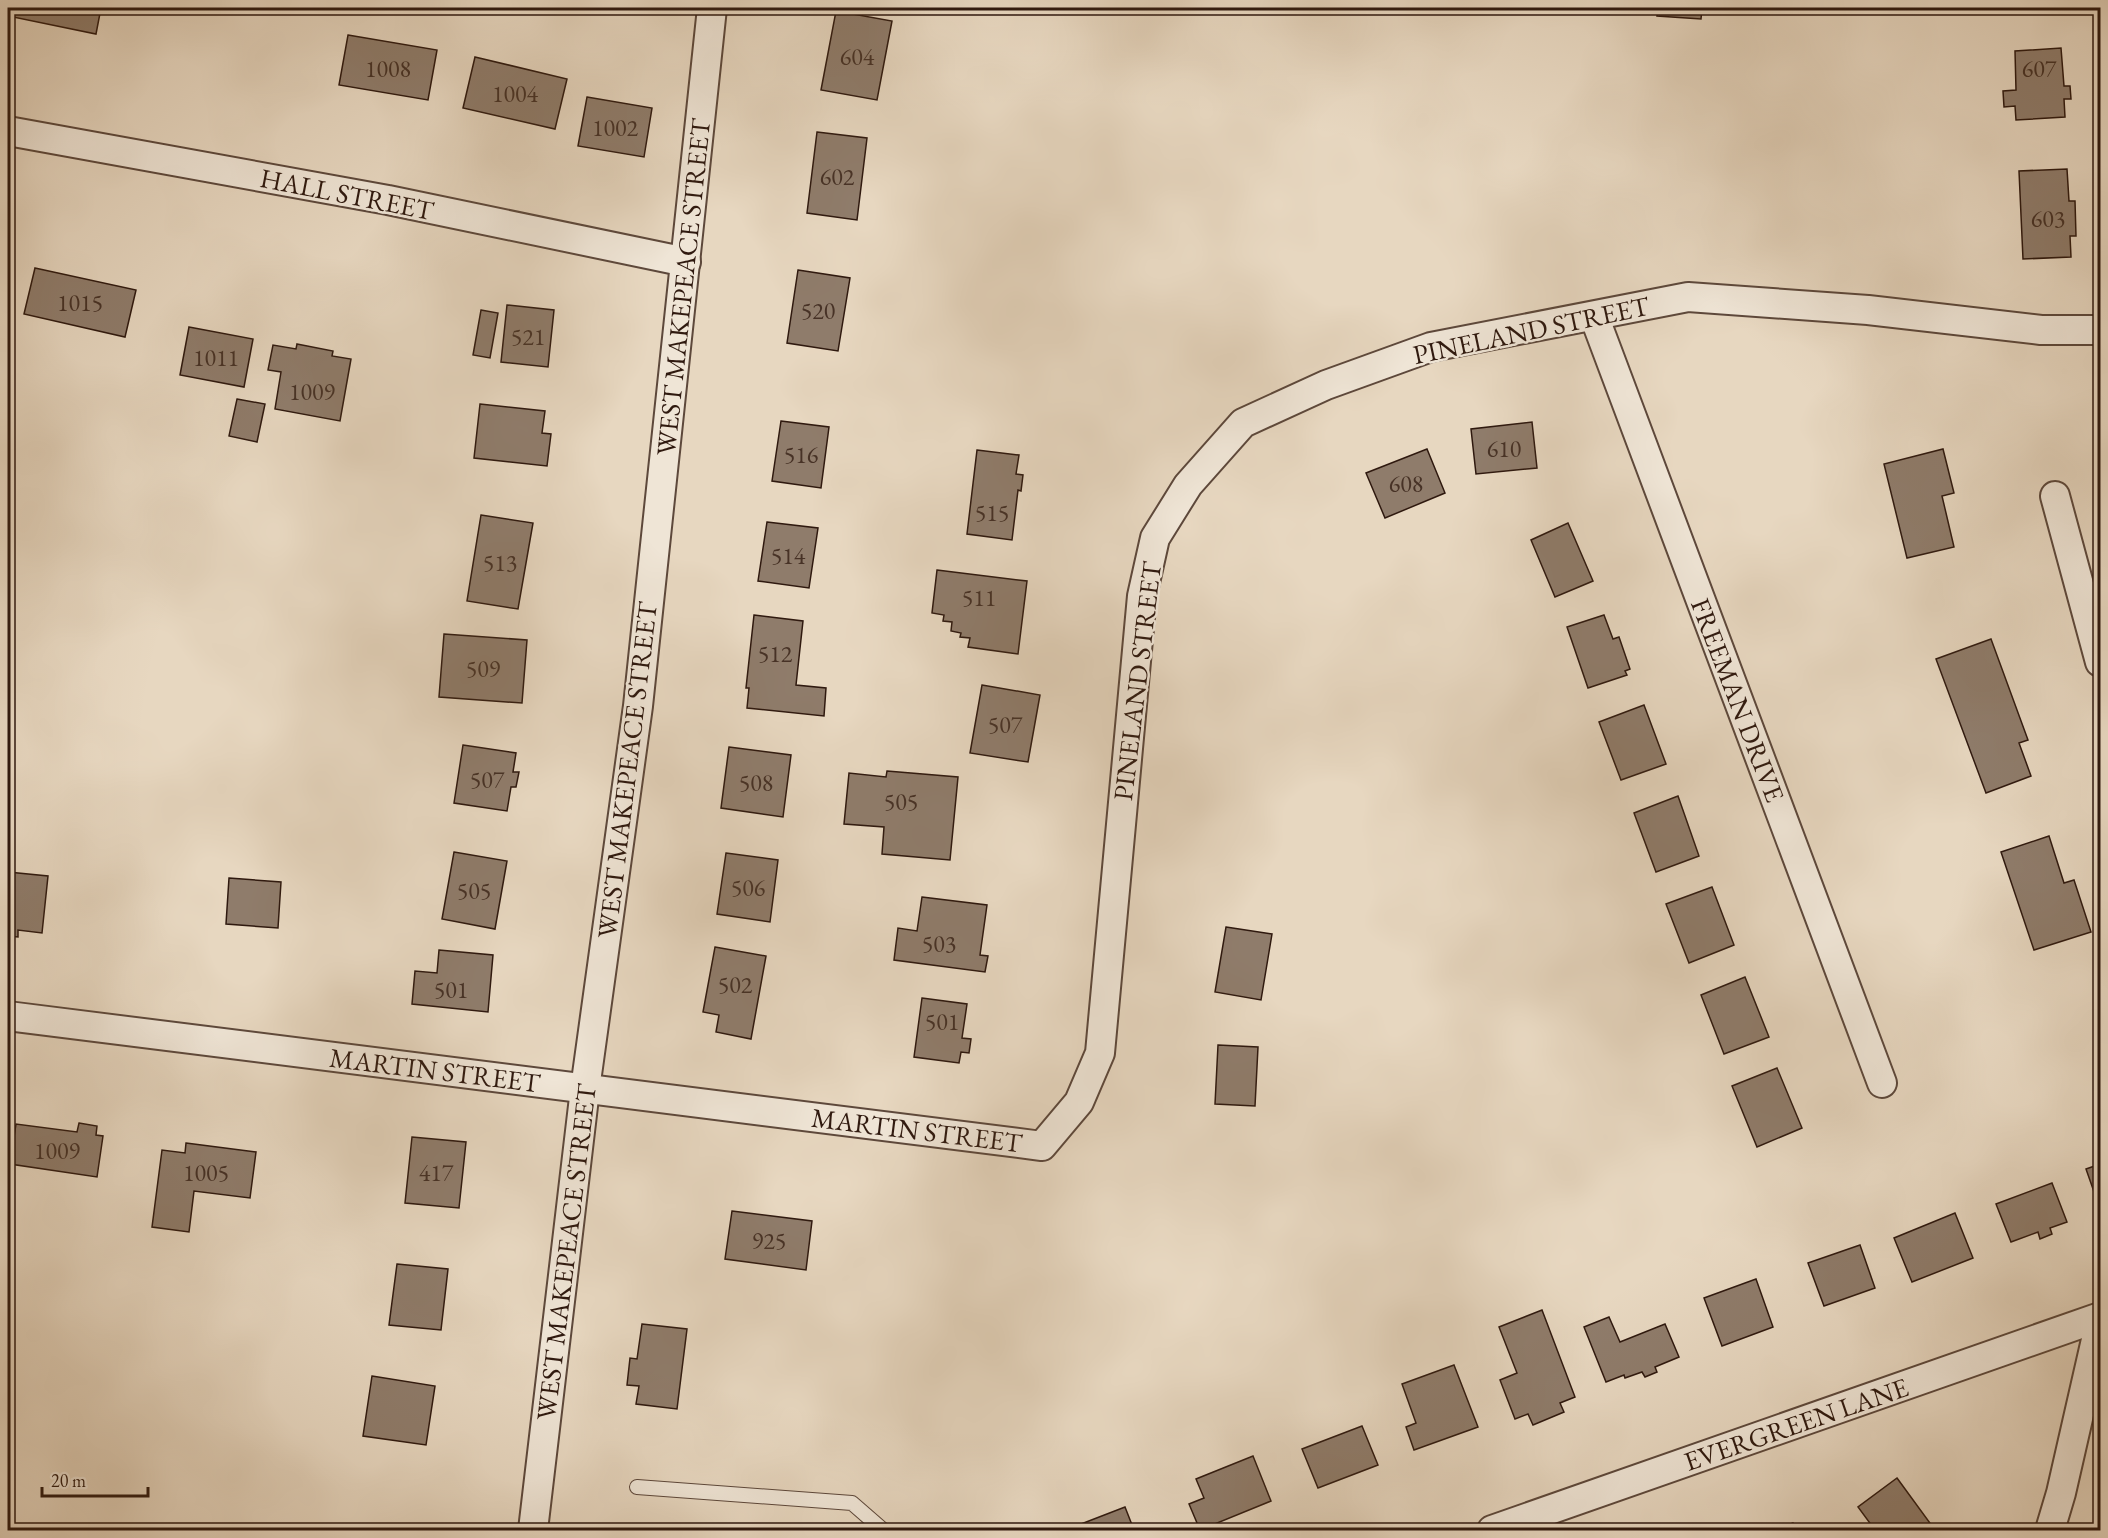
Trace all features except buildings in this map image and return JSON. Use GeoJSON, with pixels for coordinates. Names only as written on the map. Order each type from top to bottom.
{"type":"FeatureCollection","features":[{"type":"Feature","properties":{"kind":"street","name":"WEST MAKEPEACE STREET"},"geometry":{"type":"LineString","coordinates":[[534,1530],[585,1089],[638,706],[712,8]]}},
{"type":"Feature","properties":{"kind":"street","name":"HALL STREET"},"geometry":{"type":"LineString","coordinates":[[8,131],[388,200],[686,262]]}},
{"type":"Feature","properties":{"kind":"street","name":"PINELAND STREET"},"geometry":{"type":"LineString","coordinates":[[1041,1146],[1079,1102],[1100,1053],[1142,596],[1155,538],[1188,485],[1243,423],[1326,385],[1431,347],[1688,297],[1868,310],[2041,330],[2100,330]]}},
{"type":"Feature","properties":{"kind":"street","name":"FREEMAN DRIVE"},"geometry":{"type":"LineString","coordinates":[[1594,316],[1882,1083]]}},
{"type":"Feature","properties":{"kind":"street"},"geometry":{"type":"LineString","coordinates":[[2055,496],[2100,662]]}},
{"type":"Feature","properties":{"kind":"street","name":"MARTIN STREET"},"geometry":{"type":"LineString","coordinates":[[8,1016],[1041,1146]]}},
{"type":"Feature","properties":{"kind":"street","name":"EVERGREEN LANE"},"geometry":{"type":"LineString","coordinates":[[1492,1530],[2100,1317]]}},
{"type":"Feature","properties":{"kind":"street"},"geometry":{"type":"LineString","coordinates":[[2050,1530],[2061,1492],[2100,1322]]}},
{"type":"Feature","properties":{"kind":"lane"},"geometry":{"type":"LineString","coordinates":[[637,1487],[852,1503],[883,1530]]}}]}
